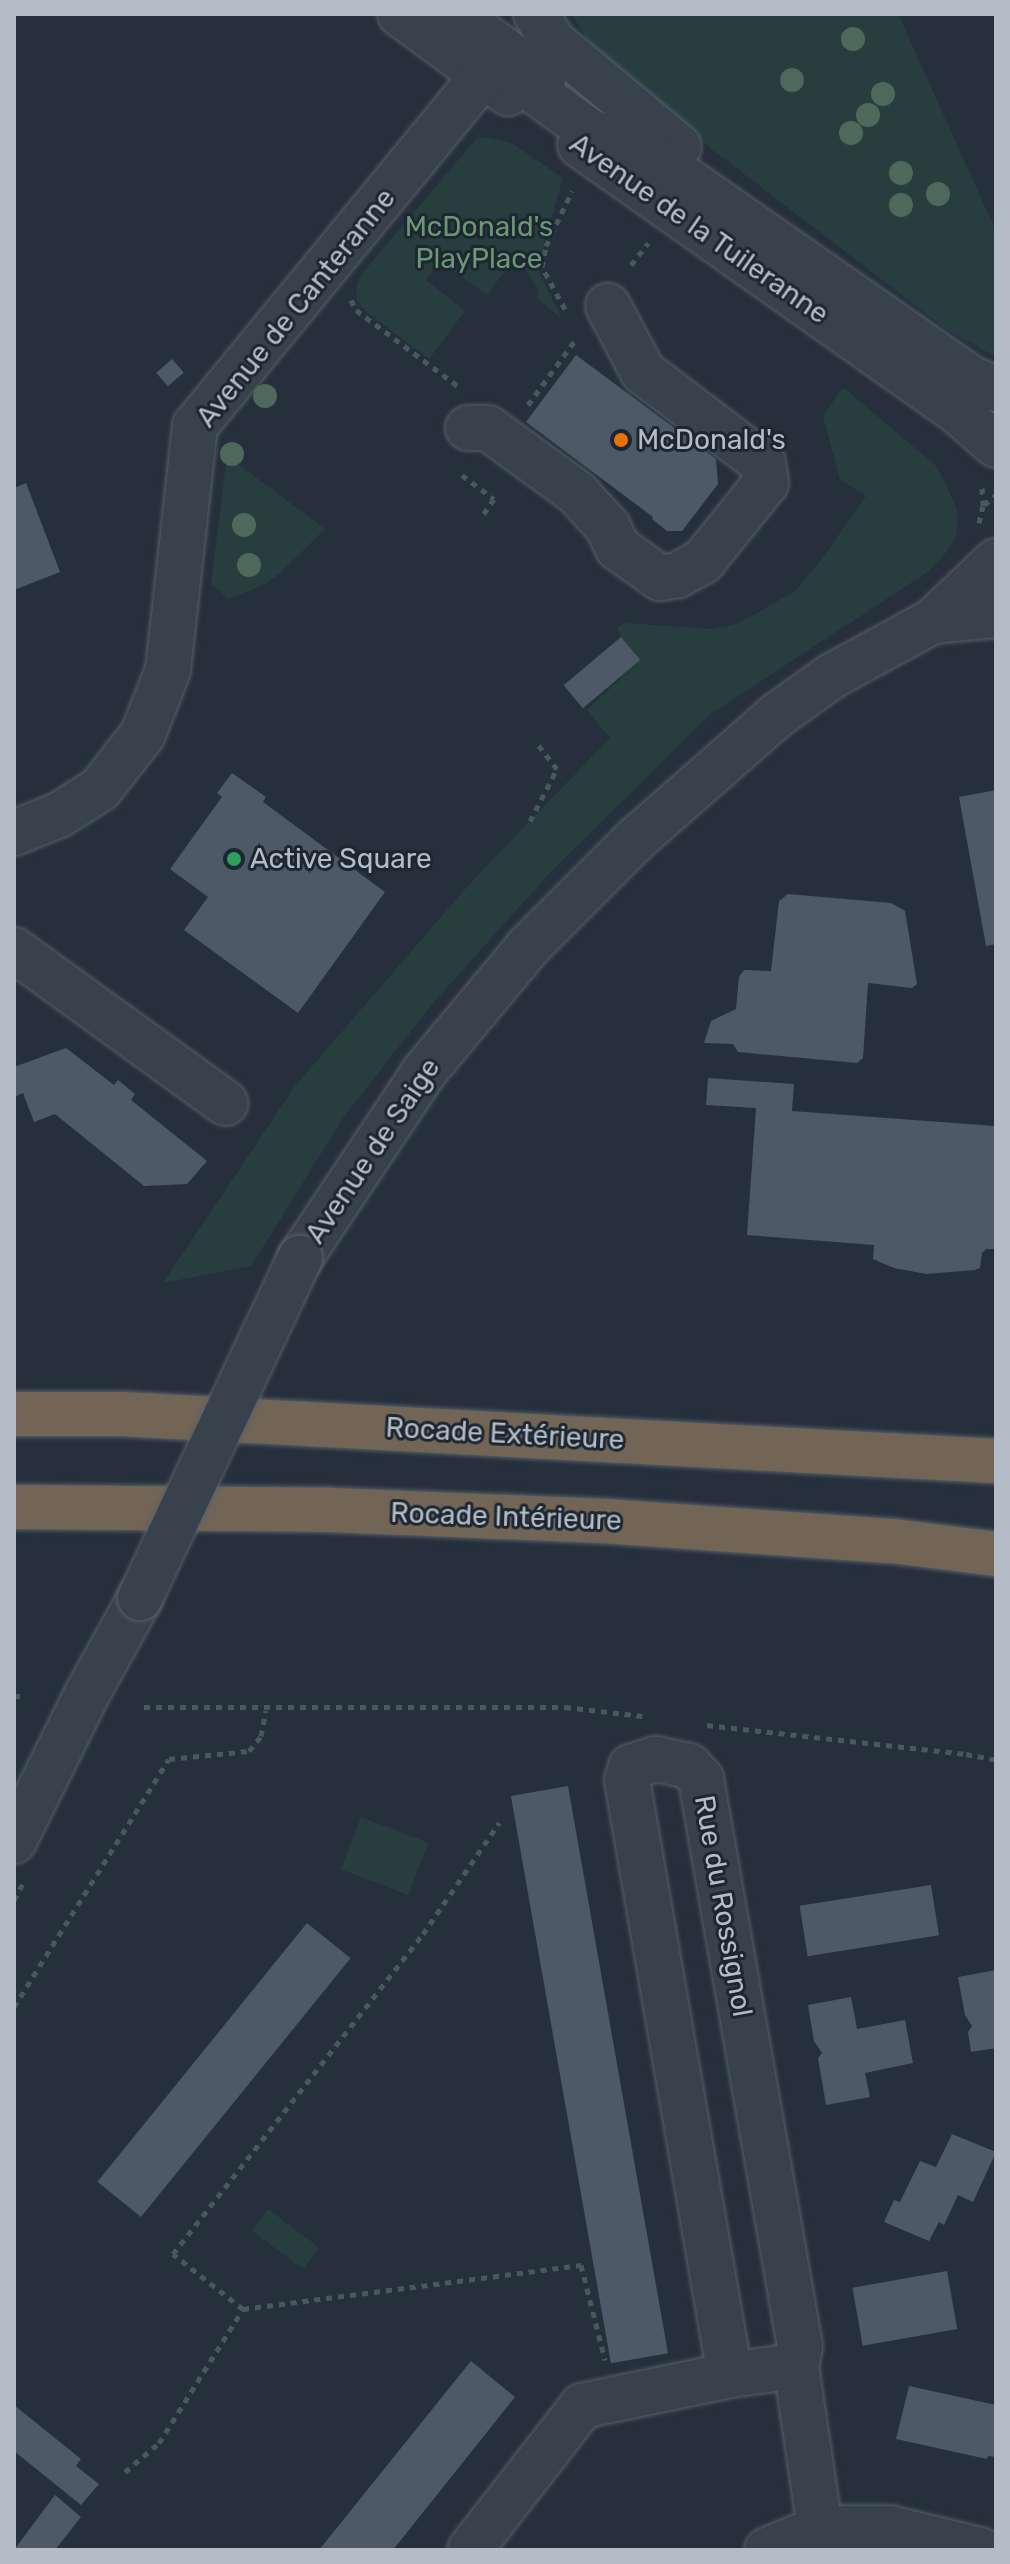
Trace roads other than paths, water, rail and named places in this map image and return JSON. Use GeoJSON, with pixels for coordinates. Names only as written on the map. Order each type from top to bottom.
{"type":"FeatureCollection","features":[{"type":"Feature","properties":{"kind":"highway","name":"Rocade Extérieure"},"geometry":{"type":"LineString","coordinates":[[14,1414],[121,1414],[996,1461]]}},
{"type":"Feature","properties":{"kind":"highway","name":"Rocade Intérieure"},"geometry":{"type":"LineString","coordinates":[[14,1507],[331,1510],[604,1521],[893,1541],[996,1554]]}},
{"type":"Feature","properties":{"kind":"street","name":"Avenue de la Tuileranne"},"geometry":{"type":"LineString","coordinates":[[400,14],[956,410],[996,445]]}},
{"type":"Feature","properties":{"kind":"street","name":"Avenue de la Tuileranne"},"geometry":{"type":"LineString","coordinates":[[454,14],[716,202],[974,380],[996,389]]}},
{"type":"Feature","properties":{"kind":"street"},"geometry":{"type":"LineString","coordinates":[[536,14],[552,41],[676,142],[716,202]]}},
{"type":"Feature","properties":{"kind":"street"},"geometry":{"type":"LineString","coordinates":[[483,75],[508,72],[591,132],[650,155]]}},
{"type":"Feature","properties":{"kind":"street","name":"Avenue de Canteranne"},"geometry":{"type":"LineString","coordinates":[[14,833],[59,815],[100,789],[143,734],[168,670],[195,426],[483,75]]}},
{"type":"Feature","properties":{"kind":"street"},"geometry":{"type":"LineString","coordinates":[[467,410],[577,493],[608,527],[618,548],[660,578],[689,570],[703,561],[766,483],[763,463],[643,372],[586,321]]}},
{"type":"Feature","properties":{"kind":"street","name":"Avenue de Saige"},"geometry":{"type":"LineString","coordinates":[[14,1841],[87,1694],[140,1598],[300,1258],[424,1072],[528,947],[635,840],[776,716],[832,676],[933,621],[996,561]]}},
{"type":"Feature","properties":{"kind":"street","name":"Avenue de Saige"},"geometry":{"type":"LineString","coordinates":[[933,621],[996,615]]}},
{"type":"Feature","properties":{"kind":"street"},"geometry":{"type":"LineString","coordinates":[[14,950],[225,1103]]}},
{"type":"Feature","properties":{"kind":"street","name":"Rue du Rossignol"},"geometry":{"type":"LineString","coordinates":[[730,2375],[627,1780],[631,1767],[656,1759],[689,1766],[701,1779],[800,2346],[796,2366],[820,2528]]}},
{"type":"Feature","properties":{"kind":"street"},"geometry":{"type":"LineString","coordinates":[[470,2550],[582,2406],[730,2375],[796,2366]]}},
{"type":"Feature","properties":{"kind":"street"},"geometry":{"type":"LineString","coordinates":[[767,2550],[820,2528],[890,2528],[980,2550]]}},
{"type":"Feature","properties":{"kind":"place","name":"McDonald's"},"geometry":{"type":"Point","coordinates":[621,440]}},
{"type":"Feature","properties":{"kind":"place","name":"Active Square"},"geometry":{"type":"Point","coordinates":[234,859]}},
{"type":"Feature","properties":{"kind":"park label","name":"McDonald's PlayPlace"},"geometry":{"type":"Point","coordinates":[479,243]}}]}
